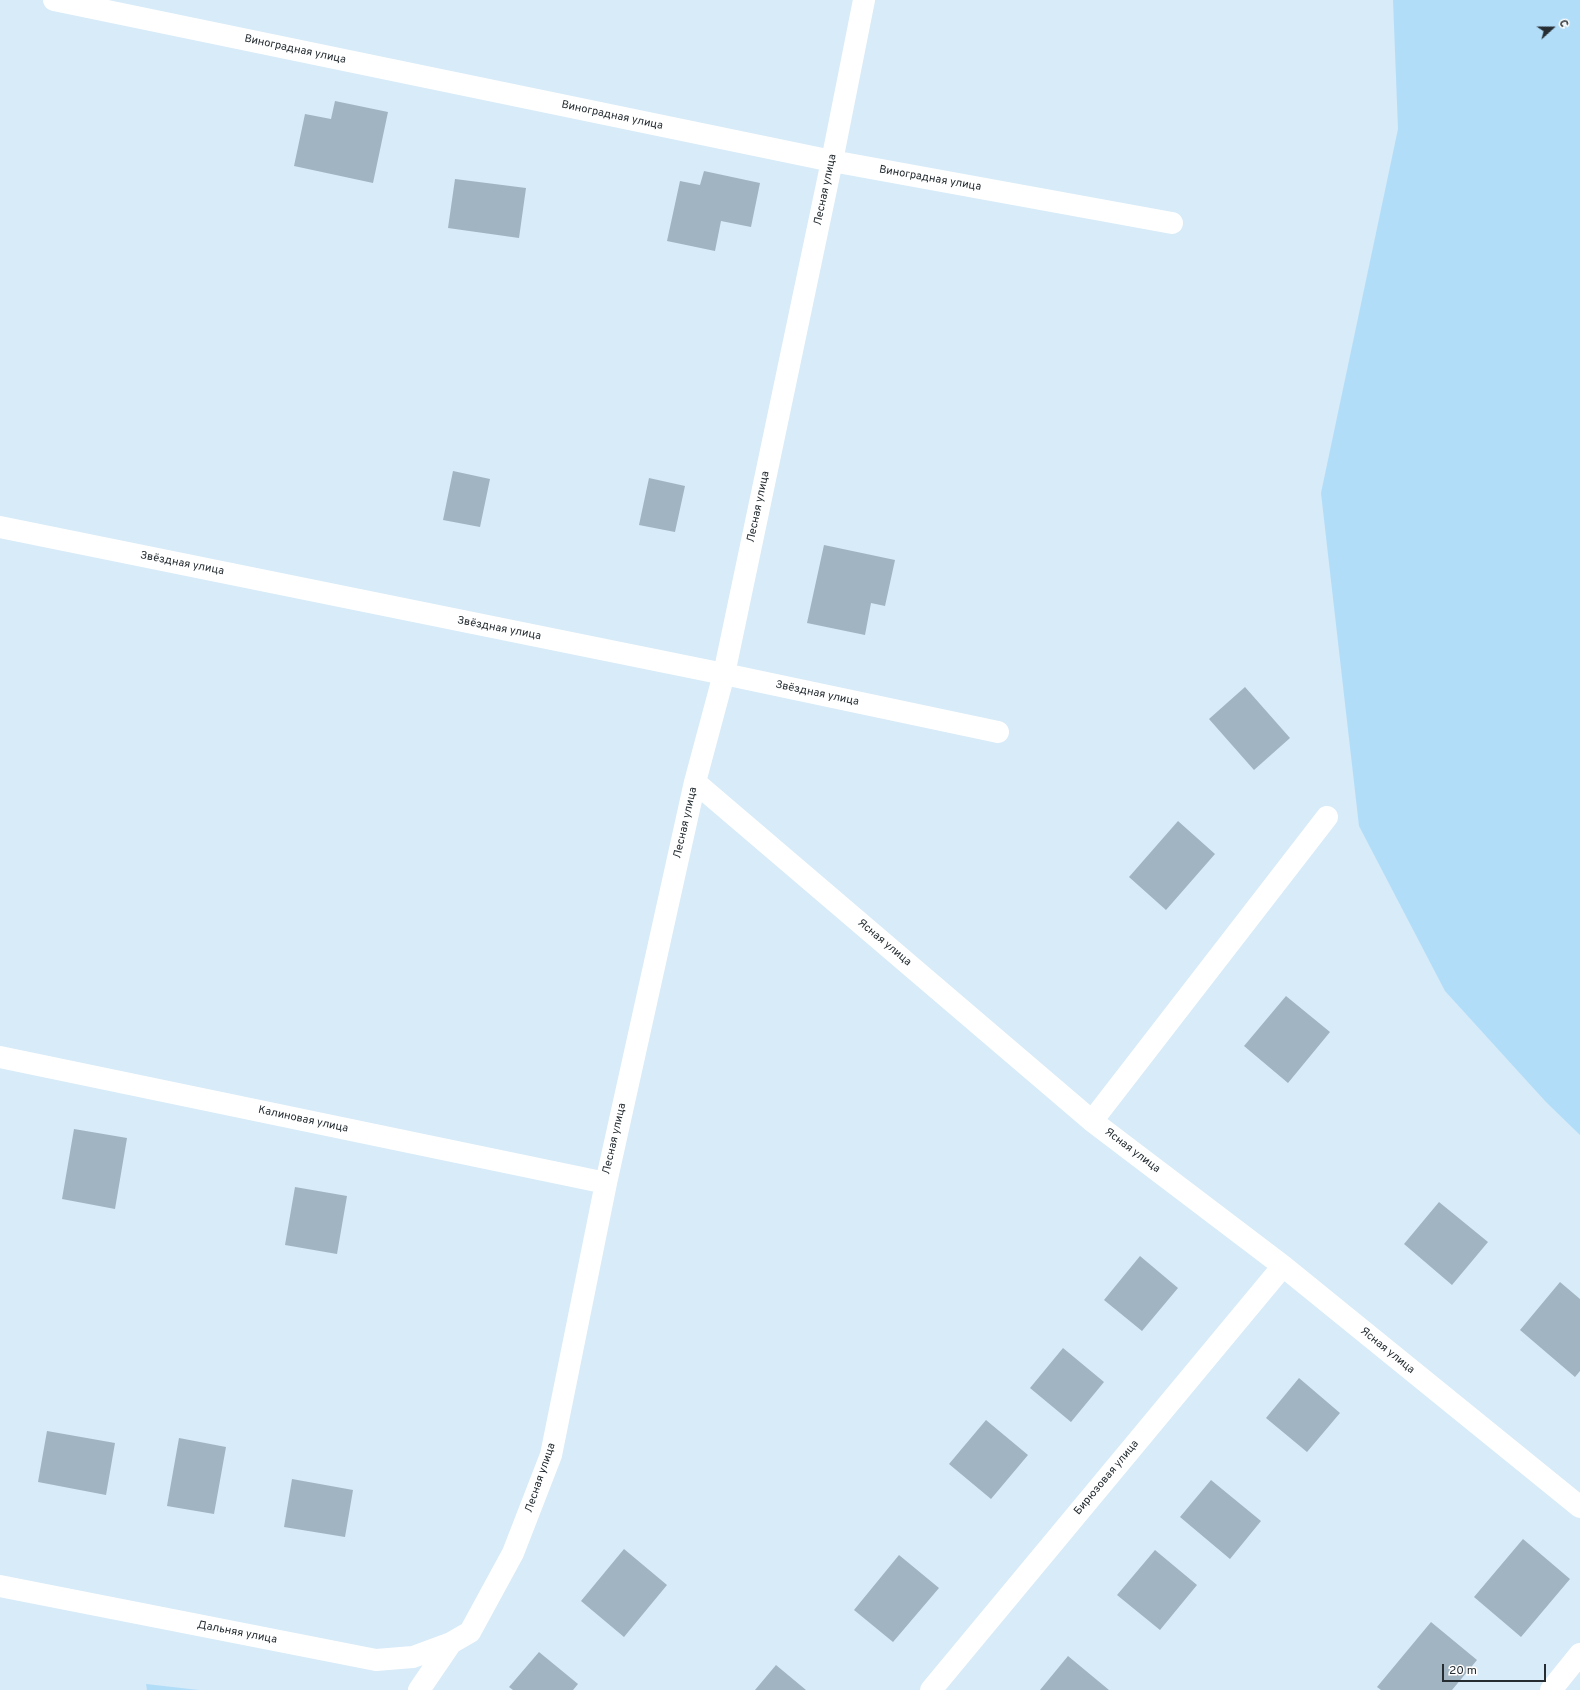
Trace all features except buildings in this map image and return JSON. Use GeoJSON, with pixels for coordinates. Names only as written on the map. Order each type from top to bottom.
{"type":"FeatureCollection","features":[{"type":"Feature","properties":{"kind":"street","name":"Виноградная улица"},"geometry":{"type":"LineString","coordinates":[[54,0],[832,161],[1172,223]]}},
{"type":"Feature","properties":{"kind":"street","name":"Лесная улица"},"geometry":{"type":"LineString","coordinates":[[470,1632],[513,1553],[551,1455],[606,1183],[695,782],[724,674],[832,161],[864,0]]}},
{"type":"Feature","properties":{"kind":"street","name":"Звёздная улица"},"geometry":{"type":"LineString","coordinates":[[0,527],[724,674],[998,732]]}},
{"type":"Feature","properties":{"kind":"street","name":"Ясная улица"},"geometry":{"type":"LineString","coordinates":[[695,782],[1092,1121],[1283,1266],[1580,1507]]}},
{"type":"Feature","properties":{"kind":"street"},"geometry":{"type":"LineString","coordinates":[[1092,1121],[1327,817]]}},
{"type":"Feature","properties":{"kind":"street","name":"Калиновая улица"},"geometry":{"type":"LineString","coordinates":[[0,1057],[606,1183]]}},
{"type":"Feature","properties":{"kind":"street","name":"Бирюзовая улица"},"geometry":{"type":"LineString","coordinates":[[931,1690],[1283,1266]]}},
{"type":"Feature","properties":{"kind":"street","name":"Дальняя улица"},"geometry":{"type":"LineString","coordinates":[[0,1586],[376,1660],[413,1657],[451,1643],[470,1632]]}},
{"type":"Feature","properties":{"kind":"street"},"geometry":{"type":"LineString","coordinates":[[419,1690],[451,1643]]}},
{"type":"Feature","properties":{"kind":"street"},"geometry":{"type":"LineString","coordinates":[[1550,1690],[1580,1654]]}},
{"type":"Feature","properties":{"kind":"shaded area"},"geometry":{"type":"Polygon","coordinates":[[[1393,0],[1580,0],[1580,1135],[1546,1102],[1445,991],[1359,826],[1321,493],[1398,129],[1393,0]]]}},
{"type":"Feature","properties":{"kind":"shaded area"},"geometry":{"type":"Polygon","coordinates":[[[146,1684],[199,1690],[147,1690],[146,1684]]]}}]}
